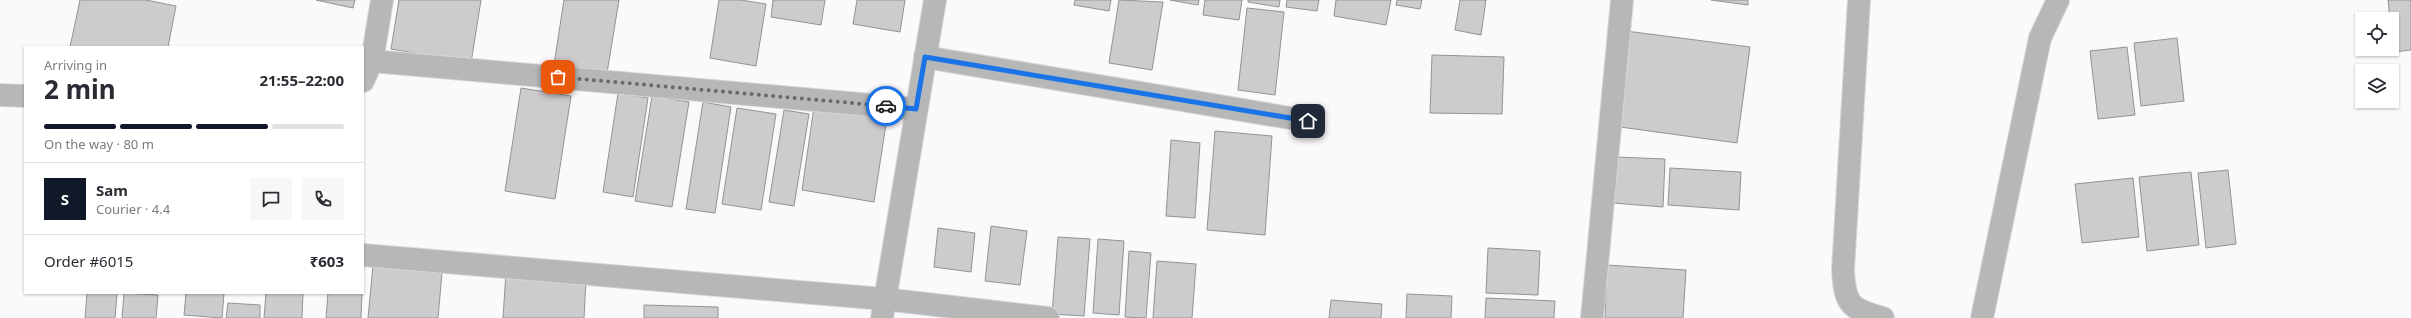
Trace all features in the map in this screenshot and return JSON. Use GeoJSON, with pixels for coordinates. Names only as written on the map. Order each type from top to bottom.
{"type":"FeatureCollection","features":[{"type":"Feature","properties":{"kind":"street"},"geometry":{"type":"LineString","coordinates":[[364,79],[372,61],[382,0]]}},
{"type":"Feature","properties":{"kind":"street"},"geometry":{"type":"LineString","coordinates":[[883,308],[935,0]]}},
{"type":"Feature","properties":{"kind":"street"},"geometry":{"type":"LineString","coordinates":[[1592,318],[1622,0]]}},
{"type":"Feature","properties":{"kind":"street"},"geometry":{"type":"LineString","coordinates":[[1859,0],[1843,270],[1844,295],[1859,312],[1883,318]]}},
{"type":"Feature","properties":{"kind":"street"},"geometry":{"type":"LineString","coordinates":[[1982,318],[2040,38],[2058,0]]}},
{"type":"Feature","properties":{"kind":"street"},"geometry":{"type":"LineString","coordinates":[[925,57],[1308,121]]}},
{"type":"Feature","properties":{"kind":"street"},"geometry":{"type":"LineString","coordinates":[[372,61],[916,109]]}},
{"type":"Feature","properties":{"kind":"street"},"geometry":{"type":"LineString","coordinates":[[0,95],[24,96]]}},
{"type":"Feature","properties":{"kind":"street"},"geometry":{"type":"LineString","coordinates":[[364,255],[883,308],[1048,318]]}},
{"type":"Feature","properties":{"kind":"building"},"geometry":{"type":"Polygon","coordinates":[[[80,0],[146,0],[176,6],[168,46],[70,46],[80,0]]]}},
{"type":"Feature","properties":{"kind":"building"},"geometry":{"type":"Polygon","coordinates":[[[316,0],[355,0],[353,8],[316,0]]]}},
{"type":"Feature","properties":{"kind":"building"},"geometry":{"type":"Polygon","coordinates":[[[399,0],[481,0],[471,63],[391,49],[399,0]]]}},
{"type":"Feature","properties":{"kind":"building"},"geometry":{"type":"Polygon","coordinates":[[[564,0],[619,0],[606,79],[553,71],[564,0]]]}},
{"type":"Feature","properties":{"kind":"building"},"geometry":{"type":"Polygon","coordinates":[[[719,0],[741,0],[766,4],[756,66],[710,58],[719,0]]]}},
{"type":"Feature","properties":{"kind":"building"},"geometry":{"type":"Polygon","coordinates":[[[773,0],[825,0],[821,25],[771,17],[773,0]]]}},
{"type":"Feature","properties":{"kind":"building"},"geometry":{"type":"Polygon","coordinates":[[[857,0],[905,0],[900,32],[853,24],[857,0]]]}},
{"type":"Feature","properties":{"kind":"building"},"geometry":{"type":"Polygon","coordinates":[[[1075,0],[1111,0],[1109,11],[1074,5],[1075,0]]]}},
{"type":"Feature","properties":{"kind":"building"},"geometry":{"type":"Polygon","coordinates":[[[1119,0],[1163,2],[1152,70],[1109,63],[1119,0]]]}},
{"type":"Feature","properties":{"kind":"building"},"geometry":{"type":"Polygon","coordinates":[[[1170,0],[1199,0],[1198,5],[1170,0]]]}},
{"type":"Feature","properties":{"kind":"building"},"geometry":{"type":"Polygon","coordinates":[[[1205,0],[1242,0],[1239,20],[1203,15],[1205,0]]]}},
{"type":"Feature","properties":{"kind":"building"},"geometry":{"type":"Polygon","coordinates":[[[1248,0],[1280,0],[1279,7],[1248,2],[1248,0]]]}},
{"type":"Feature","properties":{"kind":"building"},"geometry":{"type":"Polygon","coordinates":[[[1287,0],[1319,0],[1317,11],[1286,7],[1287,0]]]}},
{"type":"Feature","properties":{"kind":"building"},"geometry":{"type":"Polygon","coordinates":[[[1336,0],[1391,0],[1386,25],[1334,16],[1336,0]]]}},
{"type":"Feature","properties":{"kind":"building"},"geometry":{"type":"Polygon","coordinates":[[[1397,0],[1422,0],[1420,9],[1396,5],[1397,0]]]}},
{"type":"Feature","properties":{"kind":"building"},"geometry":{"type":"Polygon","coordinates":[[[1460,0],[1486,0],[1481,35],[1455,30],[1460,0]]]}},
{"type":"Feature","properties":{"kind":"building"},"geometry":{"type":"Polygon","coordinates":[[[1711,0],[1748,0],[1748,5],[1711,0]]]}},
{"type":"Feature","properties":{"kind":"building"},"geometry":{"type":"Polygon","coordinates":[[[2388,0],[2411,0],[2411,50],[2399,51],[2399,12],[2389,12],[2388,0]]]}},
{"type":"Feature","properties":{"kind":"building"},"geometry":{"type":"Polygon","coordinates":[[[1247,8],[1284,12],[1275,95],[1238,90],[1247,8]]]}},
{"type":"Feature","properties":{"kind":"building"},"geometry":{"type":"Polygon","coordinates":[[[1626,31],[1750,47],[1737,143],[1613,126],[1626,31]]]}},
{"type":"Feature","properties":{"kind":"building"},"geometry":{"type":"Polygon","coordinates":[[[2177,38],[2184,101],[2141,106],[2134,43],[2177,38]]]}},
{"type":"Feature","properties":{"kind":"building"},"geometry":{"type":"Polygon","coordinates":[[[2127,47],[2135,115],[2098,119],[2090,51],[2127,47]]]}},
{"type":"Feature","properties":{"kind":"building"},"geometry":{"type":"Polygon","coordinates":[[[1432,55],[1504,57],[1502,114],[1430,113],[1432,55]]]}},
{"type":"Feature","properties":{"kind":"building"},"geometry":{"type":"Polygon","coordinates":[[[521,88],[571,96],[555,199],[505,191],[521,88]]]}},
{"type":"Feature","properties":{"kind":"building"},"geometry":{"type":"Polygon","coordinates":[[[618,93],[648,98],[633,197],[603,192],[618,93]]]}},
{"type":"Feature","properties":{"kind":"building"},"geometry":{"type":"Polygon","coordinates":[[[652,96],[689,102],[672,207],[635,201],[652,96]]]}},
{"type":"Feature","properties":{"kind":"building"},"geometry":{"type":"Polygon","coordinates":[[[815,100],[888,111],[874,202],[802,190],[815,100]]]}},
{"type":"Feature","properties":{"kind":"building"},"geometry":{"type":"Polygon","coordinates":[[[703,102],[731,107],[715,213],[686,209],[703,102]]]}},
{"type":"Feature","properties":{"kind":"building"},"geometry":{"type":"Polygon","coordinates":[[[737,108],[776,114],[761,210],[722,204],[737,108]]]}},
{"type":"Feature","properties":{"kind":"building"},"geometry":{"type":"Polygon","coordinates":[[[784,110],[809,114],[794,206],[769,202],[784,110]]]}},
{"type":"Feature","properties":{"kind":"building"},"geometry":{"type":"Polygon","coordinates":[[[1215,131],[1272,136],[1265,235],[1207,230],[1215,131]]]}},
{"type":"Feature","properties":{"kind":"building"},"geometry":{"type":"Polygon","coordinates":[[[1171,140],[1200,143],[1195,218],[1166,216],[1171,140]]]}},
{"type":"Feature","properties":{"kind":"building"},"geometry":{"type":"Polygon","coordinates":[[[1616,157],[1665,159],[1663,207],[1613,203],[1616,157]]]}},
{"type":"Feature","properties":{"kind":"building"},"geometry":{"type":"Polygon","coordinates":[[[1670,168],[1741,172],[1739,210],[1668,205],[1670,168]]]}},
{"type":"Feature","properties":{"kind":"building"},"geometry":{"type":"Polygon","coordinates":[[[2228,170],[2236,244],[2206,248],[2198,173],[2228,170]]]}},
{"type":"Feature","properties":{"kind":"building"},"geometry":{"type":"Polygon","coordinates":[[[2191,172],[2199,245],[2147,251],[2139,177],[2191,172]]]}},
{"type":"Feature","properties":{"kind":"building"},"geometry":{"type":"Polygon","coordinates":[[[2133,178],[2139,237],[2082,243],[2075,184],[2133,178]]]}},
{"type":"Feature","properties":{"kind":"building"},"geometry":{"type":"Polygon","coordinates":[[[991,226],[1027,231],[1020,285],[985,281],[991,226]]]}},
{"type":"Feature","properties":{"kind":"building"},"geometry":{"type":"Polygon","coordinates":[[[938,228],[975,233],[971,272],[934,267],[938,228]]]}},
{"type":"Feature","properties":{"kind":"building"},"geometry":{"type":"Polygon","coordinates":[[[1058,237],[1090,239],[1084,316],[1052,314],[1058,237]]]}},
{"type":"Feature","properties":{"kind":"building"},"geometry":{"type":"Polygon","coordinates":[[[1098,239],[1124,241],[1119,315],[1093,313],[1098,239]]]}},
{"type":"Feature","properties":{"kind":"building"},"geometry":{"type":"Polygon","coordinates":[[[1488,248],[1540,251],[1538,295],[1486,293],[1488,248]]]}},
{"type":"Feature","properties":{"kind":"building"},"geometry":{"type":"Polygon","coordinates":[[[1129,251],[1151,253],[1146,318],[1125,317],[1129,251]]]}},
{"type":"Feature","properties":{"kind":"building"},"geometry":{"type":"Polygon","coordinates":[[[1157,261],[1196,264],[1192,318],[1153,318],[1157,261]]]}},
{"type":"Feature","properties":{"kind":"building"},"geometry":{"type":"Polygon","coordinates":[[[1607,265],[1686,270],[1683,318],[1605,318],[1607,265]]]}},
{"type":"Feature","properties":{"kind":"building"},"geometry":{"type":"Polygon","coordinates":[[[373,266],[442,273],[438,318],[368,318],[373,266]]]}},
{"type":"Feature","properties":{"kind":"building"},"geometry":{"type":"Polygon","coordinates":[[[506,272],[586,278],[584,318],[503,318],[506,272]]]}},
{"type":"Feature","properties":{"kind":"building"},"geometry":{"type":"Polygon","coordinates":[[[87,294],[117,294],[115,318],[85,318],[87,294]]]}},
{"type":"Feature","properties":{"kind":"building"},"geometry":{"type":"Polygon","coordinates":[[[124,294],[158,295],[156,318],[122,318],[124,294]]]}},
{"type":"Feature","properties":{"kind":"building"},"geometry":{"type":"Polygon","coordinates":[[[186,294],[224,294],[222,318],[184,315],[186,294]]]}},
{"type":"Feature","properties":{"kind":"building"},"geometry":{"type":"Polygon","coordinates":[[[266,294],[303,294],[302,318],[264,318],[266,294]]]}},
{"type":"Feature","properties":{"kind":"building"},"geometry":{"type":"Polygon","coordinates":[[[328,294],[362,294],[361,318],[326,318],[328,294]]]}},
{"type":"Feature","properties":{"kind":"building"},"geometry":{"type":"Polygon","coordinates":[[[1407,294],[1452,296],[1451,318],[1406,318],[1407,294]]]}},
{"type":"Feature","properties":{"kind":"building"},"geometry":{"type":"Polygon","coordinates":[[[1486,298],[1555,301],[1554,318],[1485,318],[1486,298]]]}},
{"type":"Feature","properties":{"kind":"building"},"geometry":{"type":"Polygon","coordinates":[[[1331,300],[1382,304],[1381,318],[1329,318],[1331,300]]]}},
{"type":"Feature","properties":{"kind":"building"},"geometry":{"type":"Polygon","coordinates":[[[228,303],[260,305],[260,318],[226,318],[228,303]]]}},
{"type":"Feature","properties":{"kind":"building"},"geometry":{"type":"Polygon","coordinates":[[[644,305],[718,307],[718,318],[644,318],[644,305]]]}},
{"type":"Feature","properties":{"kind":"way so far"},"geometry":{"type":"LineString","coordinates":[[558,77],[886,106]]}},
{"type":"Feature","properties":{"kind":"route"},"geometry":{"type":"LineString","coordinates":[[886,106],[916,109],[925,57],[1308,121]]}}]}
